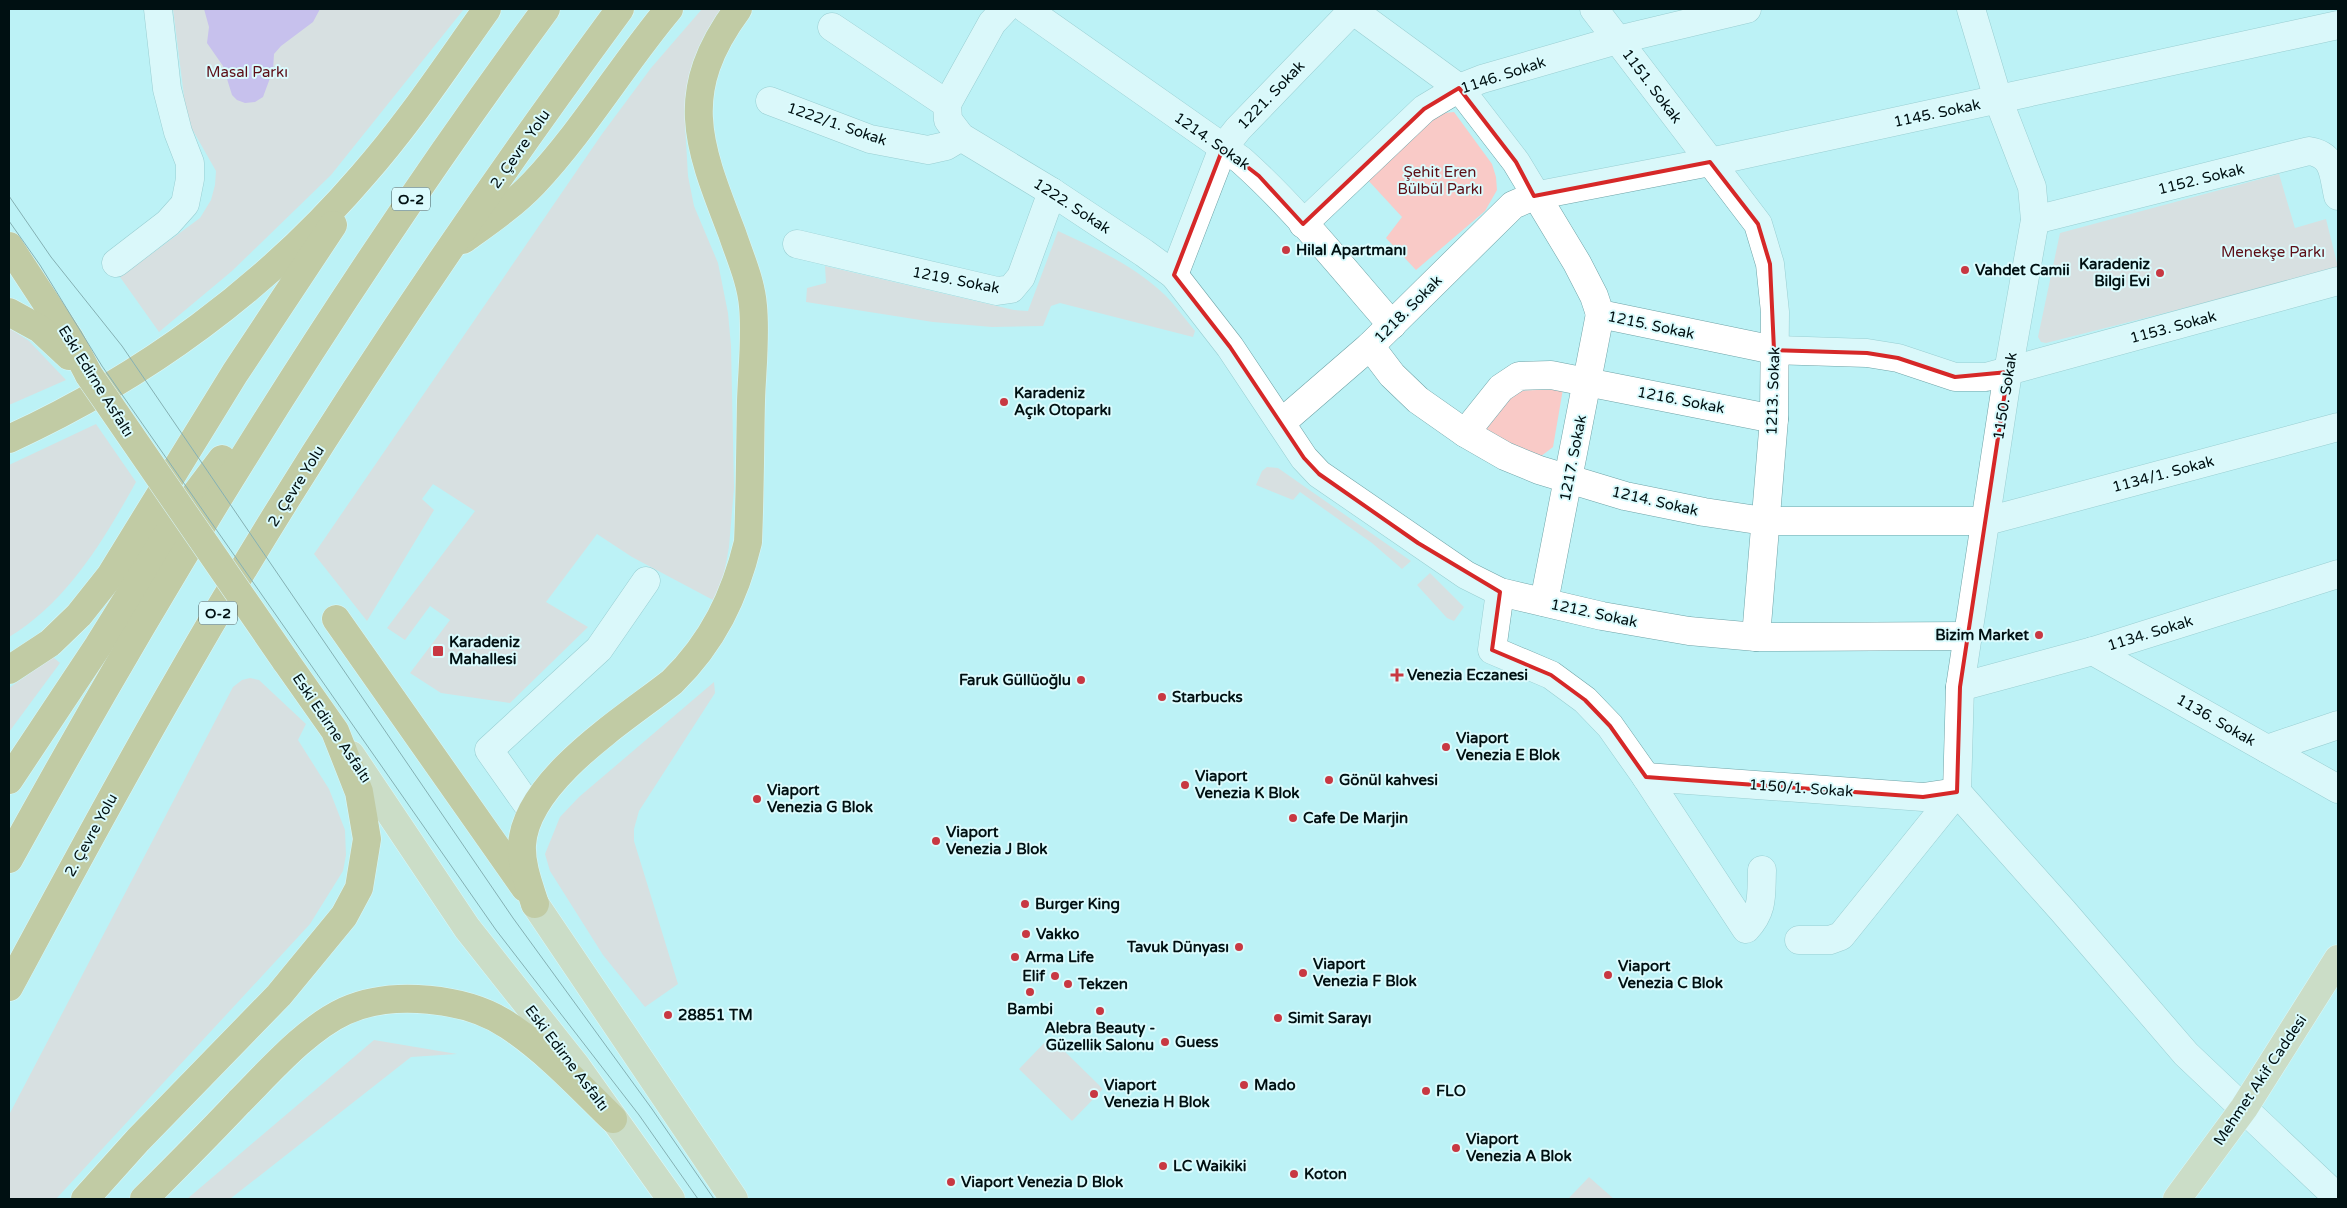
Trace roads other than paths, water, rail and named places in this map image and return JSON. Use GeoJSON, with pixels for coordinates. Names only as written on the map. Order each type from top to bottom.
{"type":"FeatureCollection","features":[{"type":"Feature","properties":{"kind":"highway"},"geometry":{"type":"LineString","coordinates":[[9,439],[123,380],[171,348],[244,292],[326,216],[364,174],[406,121],[487,9]]}},
{"type":"Feature","properties":{"kind":"highway","name":"O-2"},"geometry":{"type":"LineString","coordinates":[[9,859],[174,570],[282,393],[398,218],[546,9]]}},
{"type":"Feature","properties":{"kind":"highway","name":"2. Çevre Yolu"},"geometry":{"type":"LineString","coordinates":[[9,987],[177,680],[312,458],[447,250],[620,9]]}},
{"type":"Feature","properties":{"kind":"highway"},"geometry":{"type":"LineString","coordinates":[[447,250],[506,210],[533,184],[555,159],[639,45],[669,9]]}},
{"type":"Feature","properties":{"kind":"highway"},"geometry":{"type":"LineString","coordinates":[[536,904],[525,873],[522,847],[523,835],[532,811],[545,789],[563,768],[672,682],[686,668],[714,629],[732,598],[740,576],[749,532],[753,306],[742,262],[704,158],[699,124],[700,93],[705,68],[716,41],[738,9]]}},
{"type":"Feature","properties":{"kind":"highway"},"geometry":{"type":"LineString","coordinates":[[9,670],[50,642],[79,615],[110,576],[235,373],[364,174]]}},
{"type":"Feature","properties":{"kind":"highway","name":"Eski Edirne Asfaltı"},"geometry":{"type":"LineString","coordinates":[[9,246],[70,339],[89,375],[335,731]]}},
{"type":"Feature","properties":{"kind":"highway"},"geometry":{"type":"LineString","coordinates":[[9,312],[40,329],[89,375]]}},
{"type":"Feature","properties":{"kind":"highway"},"geometry":{"type":"LineString","coordinates":[[9,780],[98,646],[179,516],[237,439],[282,393]]}},
{"type":"Feature","properties":{"kind":"highway"},"geometry":{"type":"LineString","coordinates":[[336,619],[536,904]]}},
{"type":"Feature","properties":{"kind":"highway"},"geometry":{"type":"LineString","coordinates":[[85,1199],[138,1140],[279,995],[321,946],[348,909],[359,888],[367,839],[359,792],[335,731]]}},
{"type":"Feature","properties":{"kind":"highway"},"geometry":{"type":"LineString","coordinates":[[144,1199],[290,1050],[345,1011],[371,1003],[409,999],[436,1001],[460,1005],[496,1018],[545,1053],[613,1119]]}},
{"type":"Feature","properties":{"kind":"main road","name":"Eski Edirne Asfaltı"},"geometry":{"type":"LineString","coordinates":[[335,731],[467,928],[577,1067],[671,1199]]}},
{"type":"Feature","properties":{"kind":"main road"},"geometry":{"type":"LineString","coordinates":[[536,904],[734,1199]]}},
{"type":"Feature","properties":{"kind":"main road","name":"Mehmet Akif Caddesi"},"geometry":{"type":"LineString","coordinates":[[2177,1199],[2244,1108],[2338,958]]}},
{"type":"Feature","properties":{"kind":"street"},"geometry":{"type":"LineString","coordinates":[[116,263],[185,204],[190,179],[190,163],[178,132],[167,89],[158,9]]}},
{"type":"Feature","properties":{"kind":"street"},"geometry":{"type":"LineString","coordinates":[[832,27],[947,104],[992,23],[1005,9]]}},
{"type":"Feature","properties":{"kind":"street","name":"1214. Sokak"},"geometry":{"type":"LineString","coordinates":[[1026,9],[1224,148],[1260,176],[1392,325]]}},
{"type":"Feature","properties":{"kind":"street","name":"1151. Sokak"},"geometry":{"type":"LineString","coordinates":[[1594,9],[1710,162]]}},
{"type":"Feature","properties":{"kind":"street","name":"1146. Sokak"},"geometry":{"type":"LineString","coordinates":[[1304,224],[1424,109],[1459,88],[1482,79],[1617,40],[1747,9]]}},
{"type":"Feature","properties":{"kind":"street","name":"1150. Sokak"},"geometry":{"type":"LineString","coordinates":[[1956,792],[1960,687],[1987,521],[2008,372],[2035,220],[2032,187],[1998,99],[1971,9]]}},
{"type":"Feature","properties":{"kind":"street","name":"1221. Sokak"},"geometry":{"type":"LineString","coordinates":[[1174,275],[1224,148],[1238,129],[1352,10]]}},
{"type":"Feature","properties":{"kind":"street","name":"1215. Sokak"},"geometry":{"type":"LineString","coordinates":[[1352,10],[1459,88],[1516,162],[1534,196],[1577,263],[1594,296],[1600,314],[1774,350],[1867,353],[1898,358],[1954,377],[1986,377],[2008,372]]}},
{"type":"Feature","properties":{"kind":"street","name":"1145. Sokak"},"geometry":{"type":"LineString","coordinates":[[1534,196],[1710,162],[2338,25]]}},
{"type":"Feature","properties":{"kind":"street","name":"1222/1. Sokak"},"geometry":{"type":"LineString","coordinates":[[770,101],[870,139],[928,150],[946,146],[961,137]]}},
{"type":"Feature","properties":{"kind":"street","name":"1222. Sokak"},"geometry":{"type":"LineString","coordinates":[[947,104],[948,120],[961,137],[1052,192],[1174,275],[1230,347],[1281,423]]}},
{"type":"Feature","properties":{"kind":"street","name":"1152. Sokak"},"geometry":{"type":"LineString","coordinates":[[2035,220],[2309,152],[2321,153],[2331,164],[2338,196]]}},
{"type":"Feature","properties":{"kind":"street","name":"1213. Sokak"},"geometry":{"type":"LineString","coordinates":[[1710,162],[1736,192],[1758,224],[1770,264],[1775,312],[1774,419],[1764,520],[1756,637]]}},
{"type":"Feature","properties":{"kind":"street","name":"1219. Sokak"},"geometry":{"type":"LineString","coordinates":[[797,244],[997,291],[1011,289],[1021,277],[1052,192]]}},
{"type":"Feature","properties":{"kind":"street","name":"1218. Sokak"},"geometry":{"type":"LineString","coordinates":[[1281,423],[1370,346],[1513,205],[1534,196]]}},
{"type":"Feature","properties":{"kind":"street","name":"1153. Sokak"},"geometry":{"type":"LineString","coordinates":[[2008,372],[2338,282]]}},
{"type":"Feature","properties":{"kind":"street","name":"1217. Sokak"},"geometry":{"type":"LineString","coordinates":[[1544,602],[1600,314]]}},
{"type":"Feature","properties":{"kind":"street","name":"1214. Sokak"},"geometry":{"type":"LineString","coordinates":[[1370,346],[1392,375],[1418,400],[1505,456],[1569,480],[1625,496],[1704,512],[1764,520],[1987,521]]}},
{"type":"Feature","properties":{"kind":"street","name":"1216. Sokak"},"geometry":{"type":"LineString","coordinates":[[1465,432],[1501,388],[1519,376],[1551,375],[1774,419]]}},
{"type":"Feature","properties":{"kind":"street","name":"1212. Sokak"},"geometry":{"type":"LineString","coordinates":[[1281,423],[1304,458],[1319,474],[1458,570],[1500,592],[1602,616],[1689,631],[1756,637],[1968,636]]}},
{"type":"Feature","properties":{"kind":"street","name":"1134/1. Sokak"},"geometry":{"type":"LineString","coordinates":[[1987,521],[2338,427]]}},
{"type":"Feature","properties":{"kind":"street","name":"1134. Sokak"},"geometry":{"type":"LineString","coordinates":[[1960,687],[2094,651],[2338,574]]}},
{"type":"Feature","properties":{"kind":"street"},"geometry":{"type":"LineString","coordinates":[[532,811],[489,750],[599,649],[646,581]]}},
{"type":"Feature","properties":{"kind":"street"},"geometry":{"type":"LineString","coordinates":[[1500,592],[1492,650],[1525,662],[1551,675],[1585,700],[1610,726],[1646,777],[1746,929],[1756,918],[1760,906],[1762,870]]}},
{"type":"Feature","properties":{"kind":"street","name":"1136. Sokak"},"geometry":{"type":"LineString","coordinates":[[2094,651],[2338,789]]}},
{"type":"Feature","properties":{"kind":"street"},"geometry":{"type":"LineString","coordinates":[[2267,749],[2338,725]]}},
{"type":"Feature","properties":{"kind":"street","name":"1150/1. Sokak"},"geometry":{"type":"LineString","coordinates":[[1646,777],[1922,797],[1956,792]]}},
{"type":"Feature","properties":{"kind":"street"},"geometry":{"type":"LineString","coordinates":[[1799,940],[1830,940],[1840,936],[1956,792],[2064,911],[2186,1054],[2338,1198]]}},
{"type":"Feature","properties":{"kind":"tram line"},"geometry":{"type":"LineString","coordinates":[[9,196],[51,257],[122,346],[513,918],[652,1109],[714,1199]]}},
{"type":"Feature","properties":{"kind":"tram line"},"geometry":{"type":"LineString","coordinates":[[9,221],[40,265],[102,366],[496,930],[639,1115],[698,1199]]}},
{"type":"Feature","properties":{"kind":"place","name":"Hilal Apartmanı"},"geometry":{"type":"Point","coordinates":[1286,250]}},
{"type":"Feature","properties":{"kind":"place","name":"Vahdet Camii"},"geometry":{"type":"Point","coordinates":[1965,270]}},
{"type":"Feature","properties":{"kind":"place","name":"Karadeniz Bilgi Evi"},"geometry":{"type":"Point","coordinates":[2160,273]}},
{"type":"Feature","properties":{"kind":"place","name":"Karadeniz Açık Otoparkı"},"geometry":{"type":"Point","coordinates":[1004,402]}},
{"type":"Feature","properties":{"kind":"place","name":"Bizim Market"},"geometry":{"type":"Point","coordinates":[2039,635]}},
{"type":"Feature","properties":{"kind":"place","name":"Karadeniz Mahallesi"},"geometry":{"type":"Point","coordinates":[438,651]}},
{"type":"Feature","properties":{"kind":"place","name":"Venezia Eczanesi"},"geometry":{"type":"Point","coordinates":[1397,675]}},
{"type":"Feature","properties":{"kind":"place","name":"Faruk Güllüoğlu"},"geometry":{"type":"Point","coordinates":[1081,680]}},
{"type":"Feature","properties":{"kind":"place","name":"Starbucks"},"geometry":{"type":"Point","coordinates":[1162,697]}},
{"type":"Feature","properties":{"kind":"place","name":"Viaport Venezia E Blok"},"geometry":{"type":"Point","coordinates":[1446,747]}},
{"type":"Feature","properties":{"kind":"place","name":"Gönül kahvesi"},"geometry":{"type":"Point","coordinates":[1329,780]}},
{"type":"Feature","properties":{"kind":"place","name":"Viaport Venezia K Blok"},"geometry":{"type":"Point","coordinates":[1185,785]}},
{"type":"Feature","properties":{"kind":"place","name":"Viaport Venezia G Blok"},"geometry":{"type":"Point","coordinates":[757,799]}},
{"type":"Feature","properties":{"kind":"place","name":"Cafe De Marjin"},"geometry":{"type":"Point","coordinates":[1293,818]}},
{"type":"Feature","properties":{"kind":"place","name":"Viaport Venezia J Blok"},"geometry":{"type":"Point","coordinates":[936,841]}},
{"type":"Feature","properties":{"kind":"place","name":"Burger King"},"geometry":{"type":"Point","coordinates":[1025,904]}},
{"type":"Feature","properties":{"kind":"place","name":"Vakko"},"geometry":{"type":"Point","coordinates":[1026,934]}},
{"type":"Feature","properties":{"kind":"place","name":"Tavuk Dünyası"},"geometry":{"type":"Point","coordinates":[1239,947]}},
{"type":"Feature","properties":{"kind":"place","name":"Arma Life"},"geometry":{"type":"Point","coordinates":[1015,957]}},
{"type":"Feature","properties":{"kind":"place","name":"Viaport Venezia F Blok"},"geometry":{"type":"Point","coordinates":[1303,973]}},
{"type":"Feature","properties":{"kind":"place","name":"Viaport Venezia C Blok"},"geometry":{"type":"Point","coordinates":[1608,975]}},
{"type":"Feature","properties":{"kind":"place","name":"Elif"},"geometry":{"type":"Point","coordinates":[1055,976]}},
{"type":"Feature","properties":{"kind":"place","name":"Tekzen"},"geometry":{"type":"Point","coordinates":[1068,984]}},
{"type":"Feature","properties":{"kind":"place","name":"Bambi"},"geometry":{"type":"Point","coordinates":[1030,992]}},
{"type":"Feature","properties":{"kind":"place","name":"Alebra Beauty - Güzellik Salonu"},"geometry":{"type":"Point","coordinates":[1100,1011]}},
{"type":"Feature","properties":{"kind":"place","name":"28851 TM"},"geometry":{"type":"Point","coordinates":[668,1015]}},
{"type":"Feature","properties":{"kind":"place","name":"Simit Sarayı"},"geometry":{"type":"Point","coordinates":[1278,1018]}},
{"type":"Feature","properties":{"kind":"place","name":"Guess"},"geometry":{"type":"Point","coordinates":[1165,1042]}},
{"type":"Feature","properties":{"kind":"place","name":"Mado"},"geometry":{"type":"Point","coordinates":[1244,1085]}},
{"type":"Feature","properties":{"kind":"place","name":"FLO"},"geometry":{"type":"Point","coordinates":[1426,1091]}},
{"type":"Feature","properties":{"kind":"place","name":"Viaport Venezia H Blok"},"geometry":{"type":"Point","coordinates":[1094,1094]}},
{"type":"Feature","properties":{"kind":"place","name":"Viaport Venezia A Blok"},"geometry":{"type":"Point","coordinates":[1456,1148]}},
{"type":"Feature","properties":{"kind":"place","name":"LC Waikiki"},"geometry":{"type":"Point","coordinates":[1163,1166]}},
{"type":"Feature","properties":{"kind":"place","name":"Koton"},"geometry":{"type":"Point","coordinates":[1294,1174]}},
{"type":"Feature","properties":{"kind":"place","name":"Viaport Venezia D Blok"},"geometry":{"type":"Point","coordinates":[951,1182]}},
{"type":"Feature","properties":{"kind":"park label","name":"Masal Parkı"},"geometry":{"type":"Point","coordinates":[247,72]}},
{"type":"Feature","properties":{"kind":"park label","name":"Şehit Eren Bülbül Parkı"},"geometry":{"type":"Point","coordinates":[1440,180]}},
{"type":"Feature","properties":{"kind":"park label","name":"Menekşe Parkı"},"geometry":{"type":"Point","coordinates":[2273,252]}}]}
